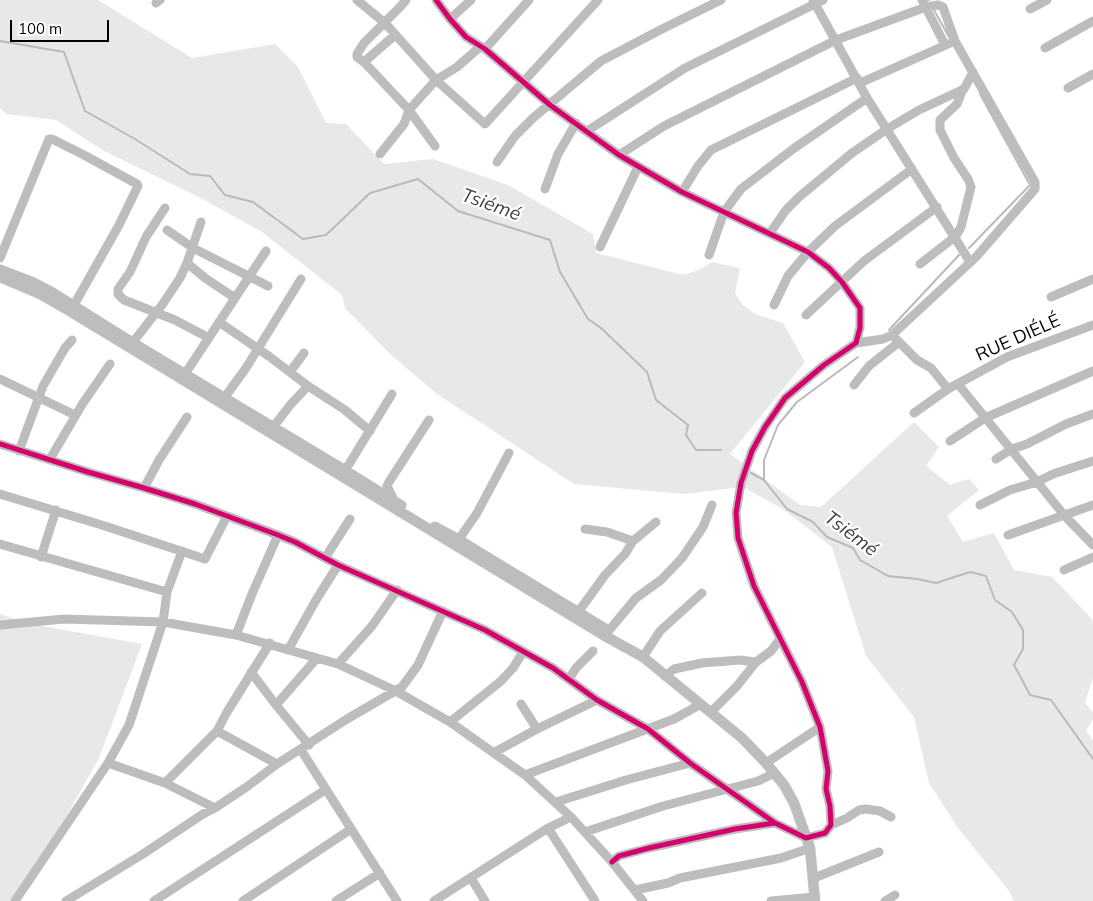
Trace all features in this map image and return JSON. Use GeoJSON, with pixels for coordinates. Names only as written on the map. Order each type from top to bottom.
{"type":"FeatureCollection","features":[{"type":"Feature","properties":{"kind":"main road"},"geometry":{"type":"LineString","coordinates":[[0,277],[40,294],[131,345],[344,473],[399,512],[607,633],[643,658],[742,738],[784,785],[794,803],[808,843],[814,878],[815,899]]}},
{"type":"Feature","properties":{"kind":"street"},"geometry":{"type":"LineString","coordinates":[[357,0],[385,23],[436,80],[485,124],[598,0]]}},
{"type":"Feature","properties":{"kind":"street"},"geometry":{"type":"LineString","coordinates":[[406,0],[364,43],[357,54],[357,58],[364,62],[409,110],[435,146]]}},
{"type":"Feature","properties":{"kind":"street"},"geometry":{"type":"LineString","coordinates":[[436,0],[466,37],[483,48],[550,105],[619,156],[682,192],[808,252],[829,268],[842,282],[860,308],[860,328],[856,343]]}},
{"type":"Feature","properties":{"kind":"street"},"geometry":{"type":"LineString","coordinates":[[450,19],[471,0]]}},
{"type":"Feature","properties":{"kind":"street"},"geometry":{"type":"LineString","coordinates":[[380,154],[404,124],[409,110],[436,80],[483,48],[528,0]]}},
{"type":"Feature","properties":{"kind":"street"},"geometry":{"type":"LineString","coordinates":[[497,162],[515,136],[601,61],[662,28],[721,0]]}},
{"type":"Feature","properties":{"kind":"street"},"geometry":{"type":"LineString","coordinates":[[1030,9],[1047,0]]}},
{"type":"Feature","properties":{"kind":"street"},"geometry":{"type":"LineString","coordinates":[[587,131],[685,68],[817,1],[867,98],[956,236],[970,262]]}},
{"type":"Feature","properties":{"kind":"street"},"geometry":{"type":"LineString","coordinates":[[924,4],[944,44]]}},
{"type":"Feature","properties":{"kind":"street"},"geometry":{"type":"LineString","coordinates":[[619,156],[664,126],[836,40],[924,4],[943,7],[955,41],[1036,185],[1034,193],[970,262],[892,335],[883,339],[856,343],[824,365],[785,398],[765,426],[752,451],[741,483],[736,513],[738,538],[754,586],[802,682],[820,727],[828,771],[826,789],[830,806],[831,825]]}},
{"type":"Feature","properties":{"kind":"street"},"geometry":{"type":"LineString","coordinates":[[1045,48],[1093,21]]}},
{"type":"Feature","properties":{"kind":"street"},"geometry":{"type":"LineString","coordinates":[[364,62],[395,36]]}},
{"type":"Feature","properties":{"kind":"street"},"geometry":{"type":"LineString","coordinates":[[682,192],[698,166],[711,150],[858,81],[955,41]]}},
{"type":"Feature","properties":{"kind":"street"},"geometry":{"type":"LineString","coordinates":[[920,264],[956,236],[961,227],[971,187],[940,130],[940,120],[956,104],[973,72]]}},
{"type":"Feature","properties":{"kind":"street"},"geometry":{"type":"LineString","coordinates":[[1068,88],[1093,74]]}},
{"type":"Feature","properties":{"kind":"street"},"geometry":{"type":"LineString","coordinates":[[770,233],[786,210],[809,188],[852,153],[919,110],[963,89]]}},
{"type":"Feature","properties":{"kind":"street"},"geometry":{"type":"LineString","coordinates":[[710,255],[724,212],[748,183],[793,149],[867,98]]}},
{"type":"Feature","properties":{"kind":"street"},"geometry":{"type":"LineString","coordinates":[[545,189],[558,154],[576,123]]}},
{"type":"Feature","properties":{"kind":"street"},"geometry":{"type":"LineString","coordinates":[[0,258],[50,139],[137,184],[138,186],[119,225],[74,305]]}},
{"type":"Feature","properties":{"kind":"street"},"geometry":{"type":"LineString","coordinates":[[600,247],[638,167]]}},
{"type":"Feature","properties":{"kind":"street"},"geometry":{"type":"LineString","coordinates":[[774,305],[788,276],[808,252],[835,226],[912,169]]}},
{"type":"Feature","properties":{"kind":"street"},"geometry":{"type":"LineString","coordinates":[[806,315],[864,260],[937,207]]}},
{"type":"Feature","properties":{"kind":"street"},"geometry":{"type":"LineString","coordinates":[[165,208],[146,237],[130,272],[118,289],[121,298],[209,338]]}},
{"type":"Feature","properties":{"kind":"street"},"geometry":{"type":"LineString","coordinates":[[0,269],[34,282],[74,305],[131,345],[180,278],[193,248],[200,222]]}},
{"type":"Feature","properties":{"kind":"street"},"geometry":{"type":"LineString","coordinates":[[167,230],[193,248],[268,286]]}},
{"type":"Feature","properties":{"kind":"street"},"geometry":{"type":"LineString","coordinates":[[183,376],[266,251]]}},
{"type":"Feature","properties":{"kind":"street"},"geometry":{"type":"LineString","coordinates":[[187,263],[205,278],[236,298]]}},
{"type":"Feature","properties":{"kind":"street"},"geometry":{"type":"LineString","coordinates":[[223,400],[301,279]]}},
{"type":"Feature","properties":{"kind":"street"},"geometry":{"type":"LineString","coordinates":[[1050,297],[1093,279]]}},
{"type":"Feature","properties":{"kind":"street"},"geometry":{"type":"LineString","coordinates":[[219,322],[333,402],[370,431]]}},
{"type":"Feature","properties":{"kind":"street","name":"RUE DIÉLÉ"},"geometry":{"type":"LineString","coordinates":[[914,413],[948,389],[1008,357],[1093,325]]}},
{"type":"Feature","properties":{"kind":"street"},"geometry":{"type":"LineString","coordinates":[[892,335],[917,360],[931,368],[948,389]]}},
{"type":"Feature","properties":{"kind":"street"},"geometry":{"type":"LineString","coordinates":[[19,450],[47,379],[65,348],[72,340]]}},
{"type":"Feature","properties":{"kind":"street"},"geometry":{"type":"LineString","coordinates":[[854,385],[870,366],[899,342]]}},
{"type":"Feature","properties":{"kind":"street"},"geometry":{"type":"LineString","coordinates":[[290,372],[304,354]]}},
{"type":"Feature","properties":{"kind":"street"},"geometry":{"type":"LineString","coordinates":[[50,459],[76,415],[110,364]]}},
{"type":"Feature","properties":{"kind":"street"},"geometry":{"type":"LineString","coordinates":[[950,441],[985,418],[1093,371]]}},
{"type":"Feature","properties":{"kind":"street"},"geometry":{"type":"LineString","coordinates":[[1,383],[40,398],[76,415]]}},
{"type":"Feature","properties":{"kind":"street"},"geometry":{"type":"LineString","coordinates":[[958,384],[1064,515],[1093,545]]}},
{"type":"Feature","properties":{"kind":"street"},"geometry":{"type":"LineString","coordinates":[[272,430],[291,404],[308,386]]}},
{"type":"Feature","properties":{"kind":"street"},"geometry":{"type":"LineString","coordinates":[[392,394],[344,473],[395,500],[402,505],[399,512]]}},
{"type":"Feature","properties":{"kind":"street"},"geometry":{"type":"LineString","coordinates":[[996,459],[1066,424],[1093,414]]}},
{"type":"Feature","properties":{"kind":"street"},"geometry":{"type":"LineString","coordinates":[[144,488],[159,460],[187,417]]}},
{"type":"Feature","properties":{"kind":"street"},"geometry":{"type":"LineString","coordinates":[[395,500],[388,488],[389,482],[429,420]]}},
{"type":"Feature","properties":{"kind":"street"},"geometry":{"type":"LineString","coordinates":[[0,444],[144,488],[278,535],[338,565],[485,630],[569,679],[597,700],[648,729],[690,763],[808,843]]}},
{"type":"Feature","properties":{"kind":"street"},"geometry":{"type":"LineString","coordinates":[[459,539],[476,513],[509,453]]}},
{"type":"Feature","properties":{"kind":"street"},"geometry":{"type":"LineString","coordinates":[[980,505],[1010,490],[1037,482],[1053,474],[1093,460]]}},
{"type":"Feature","properties":{"kind":"street"},"geometry":{"type":"LineString","coordinates":[[0,494],[56,510],[206,559],[227,516]]}},
{"type":"Feature","properties":{"kind":"street"},"geometry":{"type":"LineString","coordinates":[[429,529],[435,526],[459,539],[579,611],[607,633],[636,598],[661,580],[682,558],[703,528],[712,505]]}},
{"type":"Feature","properties":{"kind":"street"},"geometry":{"type":"LineString","coordinates":[[1008,536],[1093,505]]}},
{"type":"Feature","properties":{"kind":"street"},"geometry":{"type":"LineString","coordinates":[[41,557],[56,510]]}},
{"type":"Feature","properties":{"kind":"street"},"geometry":{"type":"LineString","coordinates":[[325,558],[350,519]]}},
{"type":"Feature","properties":{"kind":"street"},"geometry":{"type":"LineString","coordinates":[[579,611],[633,541],[656,522]]}},
{"type":"Feature","properties":{"kind":"street"},"geometry":{"type":"LineString","coordinates":[[585,528],[607,532],[633,541]]}},
{"type":"Feature","properties":{"kind":"street"},"geometry":{"type":"LineString","coordinates":[[236,635],[278,535]]}},
{"type":"Feature","properties":{"kind":"street"},"geometry":{"type":"LineString","coordinates":[[0,544],[167,592]]}},
{"type":"Feature","properties":{"kind":"street"},"geometry":{"type":"LineString","coordinates":[[15,901],[108,763],[129,725],[163,622],[167,592],[182,551]]}},
{"type":"Feature","properties":{"kind":"street"},"geometry":{"type":"LineString","coordinates":[[1064,570],[1093,556]]}},
{"type":"Feature","properties":{"kind":"street"},"geometry":{"type":"LineString","coordinates":[[288,650],[338,565]]}},
{"type":"Feature","properties":{"kind":"street"},"geometry":{"type":"LineString","coordinates":[[338,664],[357,645],[397,590]]}},
{"type":"Feature","properties":{"kind":"street"},"geometry":{"type":"LineString","coordinates":[[643,658],[660,631],[702,594]]}},
{"type":"Feature","properties":{"kind":"street"},"geometry":{"type":"LineString","coordinates":[[66,901],[215,808],[277,764],[394,690],[402,687],[418,664],[443,611]]}},
{"type":"Feature","properties":{"kind":"street"},"geometry":{"type":"LineString","coordinates":[[0,625],[64,619],[163,622],[270,643],[338,664],[394,690],[450,722],[525,775],[572,816],[612,862],[641,900]]}},
{"type":"Feature","properties":{"kind":"street"},"geometry":{"type":"LineString","coordinates":[[711,712],[737,686],[756,662],[771,651],[780,639]]}},
{"type":"Feature","properties":{"kind":"street"},"geometry":{"type":"LineString","coordinates":[[165,783],[217,731],[270,643]]}},
{"type":"Feature","properties":{"kind":"street"},"geometry":{"type":"LineString","coordinates":[[569,679],[576,668],[593,651]]}},
{"type":"Feature","properties":{"kind":"street"},"geometry":{"type":"LineString","coordinates":[[450,722],[501,681],[513,668],[523,652]]}},
{"type":"Feature","properties":{"kind":"street"},"geometry":{"type":"LineString","coordinates":[[276,705],[317,658]]}},
{"type":"Feature","properties":{"kind":"street"},"geometry":{"type":"LineString","coordinates":[[665,676],[674,669],[702,663],[740,660],[756,662]]}},
{"type":"Feature","properties":{"kind":"street"},"geometry":{"type":"LineString","coordinates":[[251,672],[309,744]]}},
{"type":"Feature","properties":{"kind":"street"},"geometry":{"type":"LineString","coordinates":[[495,752],[597,700]]}},
{"type":"Feature","properties":{"kind":"street"},"geometry":{"type":"LineString","coordinates":[[521,704],[537,729]]}},
{"type":"Feature","properties":{"kind":"street"},"geometry":{"type":"LineString","coordinates":[[525,775],[674,719],[701,704]]}},
{"type":"Feature","properties":{"kind":"street"},"geometry":{"type":"LineString","coordinates":[[766,763],[820,727]]}},
{"type":"Feature","properties":{"kind":"street"},"geometry":{"type":"LineString","coordinates":[[217,731],[277,764]]}},
{"type":"Feature","properties":{"kind":"street"},"geometry":{"type":"LineString","coordinates":[[300,750],[397,901]]}},
{"type":"Feature","properties":{"kind":"street"},"geometry":{"type":"LineString","coordinates":[[108,763],[165,783],[215,808]]}},
{"type":"Feature","properties":{"kind":"street"},"geometry":{"type":"LineString","coordinates":[[556,802],[626,780],[690,763]]}},
{"type":"Feature","properties":{"kind":"street"},"geometry":{"type":"LineString","coordinates":[[585,832],[663,806],[762,780],[775,773]]}},
{"type":"Feature","properties":{"kind":"street"},"geometry":{"type":"LineString","coordinates":[[154,901],[325,790]]}},
{"type":"Feature","properties":{"kind":"street"},"geometry":{"type":"LineString","coordinates":[[635,890],[668,883],[680,878],[781,858],[826,833],[831,825],[859,810],[866,809],[880,812],[891,817]]}},
{"type":"Feature","properties":{"kind":"street"},"geometry":{"type":"LineString","coordinates":[[434,901],[548,828],[572,816]]}},
{"type":"Feature","properties":{"kind":"street"},"geometry":{"type":"LineString","coordinates":[[612,862],[619,856],[649,848],[775,822]]}},
{"type":"Feature","properties":{"kind":"street"},"geometry":{"type":"LineString","coordinates":[[548,828],[595,901]]}},
{"type":"Feature","properties":{"kind":"street"},"geometry":{"type":"LineString","coordinates":[[243,901],[351,829]]}},
{"type":"Feature","properties":{"kind":"street"},"geometry":{"type":"LineString","coordinates":[[814,878],[880,852]]}},
{"type":"Feature","properties":{"kind":"street"},"geometry":{"type":"LineString","coordinates":[[336,901],[380,873]]}},
{"type":"Feature","properties":{"kind":"street"},"geometry":{"type":"LineString","coordinates":[[470,878],[484,901]]}},
{"type":"Feature","properties":{"kind":"street"},"geometry":{"type":"LineString","coordinates":[[885,901],[895,895]]}},
{"type":"Feature","properties":{"kind":"street"},"geometry":{"type":"LineString","coordinates":[[771,901],[815,899]]}},
{"type":"Feature","properties":{"kind":"shaded area"},"geometry":{"type":"Polygon","coordinates":[[[0,0],[98,0],[192,58],[275,44],[298,67],[326,123],[346,124],[384,164],[433,159],[508,185],[593,234],[596,253],[683,275],[699,270],[712,262],[740,268],[735,293],[743,305],[755,314],[783,323],[805,362],[730,454],[800,505],[821,507],[914,422],[939,447],[926,466],[950,485],[969,479],[979,490],[947,516],[963,542],[994,533],[1014,570],[1052,577],[1092,619],[1093,678],[1085,702],[1093,713],[1093,719],[1086,731],[1093,740],[1093,901],[1014,901],[1009,891],[958,828],[929,783],[914,717],[866,656],[832,547],[783,509],[743,487],[684,494],[574,484],[437,394],[390,354],[345,308],[342,295],[262,232],[197,196],[104,151],[56,120],[7,114],[0,108],[0,0]]]}},
{"type":"Feature","properties":{"kind":"shaded area"},"geometry":{"type":"Polygon","coordinates":[[[0,614],[31,624],[142,644],[99,758],[62,824],[10,901],[0,901],[0,614]]]}},
{"type":"Feature","properties":{"kind":"waterway"},"geometry":{"type":"LineString","coordinates":[[934,10],[949,37]]}},
{"type":"Feature","properties":{"kind":"waterway","name":"Tsiémé"},"geometry":{"type":"LineString","coordinates":[[0,41],[64,52],[85,111],[135,139],[190,174],[210,176],[225,195],[253,202],[303,239],[326,235],[370,193],[418,179],[458,211],[550,240],[560,272],[588,319],[601,328],[647,372],[656,400],[688,425],[686,435],[696,450],[721,450]]}},
{"type":"Feature","properties":{"kind":"waterway"},"geometry":{"type":"LineString","coordinates":[[969,248],[1030,185],[980,94]]}},
{"type":"Feature","properties":{"kind":"waterway"},"geometry":{"type":"LineString","coordinates":[[889,330],[959,255]]}},
{"type":"Feature","properties":{"kind":"waterway"},"geometry":{"type":"LineString","coordinates":[[764,479],[764,460],[778,425],[797,402],[858,357]]}},
{"type":"Feature","properties":{"kind":"waterway","name":"Tsiémé"},"geometry":{"type":"LineString","coordinates":[[751,473],[764,480],[787,509],[813,522],[827,537],[853,548],[860,560],[888,576],[936,583],[970,572],[986,576],[995,600],[1012,612],[1023,630],[1023,649],[1014,665],[1030,695],[1051,700],[1093,759]]}},
{"type":"Feature","properties":{"kind":"cycle path"},"geometry":{"type":"LineString","coordinates":[[436,0],[466,37],[485,49],[550,105],[619,155],[682,192],[808,252],[829,268],[842,282],[860,308],[860,328],[856,343],[824,365],[785,398],[765,427],[752,451],[741,483],[736,513],[738,538],[754,586],[802,682],[820,727],[828,771],[826,789],[830,806],[831,825],[825,833],[806,838],[775,823],[735,829],[619,856],[612,862]]}},
{"type":"Feature","properties":{"kind":"cycle path"},"geometry":{"type":"LineString","coordinates":[[0,444],[195,504],[278,535],[338,565],[485,630],[553,668],[597,700],[648,729],[690,763],[775,823]]}}]}
